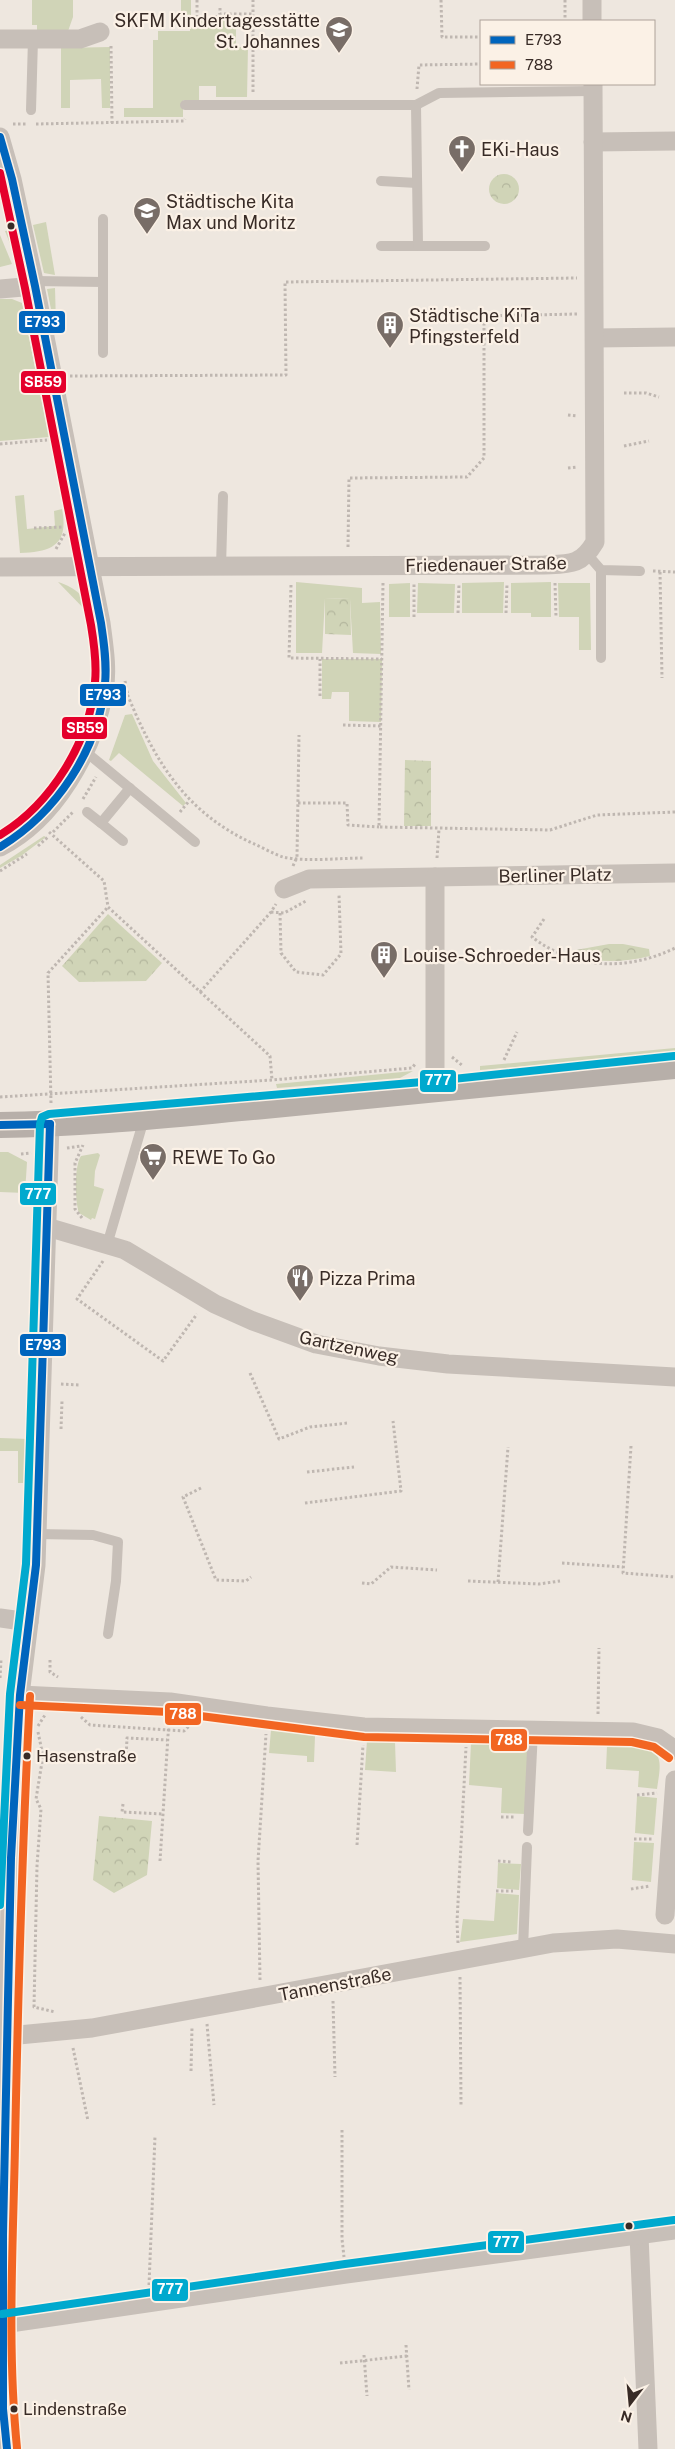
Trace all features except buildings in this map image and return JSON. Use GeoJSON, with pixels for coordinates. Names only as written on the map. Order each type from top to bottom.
{"type":"FeatureCollection","features":[{"type":"Feature","properties":{"kind":"street"},"geometry":{"type":"LineString","coordinates":[[592,0],[592,20]]}},
{"type":"Feature","properties":{"kind":"street"},"geometry":{"type":"LineString","coordinates":[[0,39],[80,39],[100,32]]}},
{"type":"Feature","properties":{"kind":"street","name":"Friedenauer Straße"},"geometry":{"type":"LineString","coordinates":[[0,567],[572,564],[588,555],[595,542],[593,87]]}},
{"type":"Feature","properties":{"kind":"street"},"geometry":{"type":"LineString","coordinates":[[0,847],[9,842],[35,820],[61,795],[86,752],[104,691],[105,658],[35,284],[12,179],[4,131]]}},
{"type":"Feature","properties":{"kind":"street"},"geometry":{"type":"LineString","coordinates":[[593,142],[675,141]]}},
{"type":"Feature","properties":{"kind":"street"},"geometry":{"type":"LineString","coordinates":[[0,289],[35,284]]}},
{"type":"Feature","properties":{"kind":"street"},"geometry":{"type":"LineString","coordinates":[[595,338],[675,337]]}},
{"type":"Feature","properties":{"kind":"street","name":"Berliner Platz"},"geometry":{"type":"LineString","coordinates":[[284,889],[309,879],[675,873]]}},
{"type":"Feature","properties":{"kind":"street"},"geometry":{"type":"LineString","coordinates":[[435,877],[435,1091]]}},
{"type":"Feature","properties":{"kind":"street"},"geometry":{"type":"LineString","coordinates":[[0,1126],[144,1117],[273,1092],[435,1091],[675,1066]]}},
{"type":"Feature","properties":{"kind":"street"},"geometry":{"type":"LineString","coordinates":[[7,2449],[3,2409],[8,2036],[5,1858],[20,1696],[36,1565],[50,1124]]}},
{"type":"Feature","properties":{"kind":"street","name":"Gartzenweg"},"geometry":{"type":"LineString","coordinates":[[47,1227],[125,1250],[208,1300],[253,1321],[316,1344],[379,1356],[448,1364],[675,1377]]}},
{"type":"Feature","properties":{"kind":"street"},"geometry":{"type":"LineString","coordinates":[[0,1618],[29,1622]]}},
{"type":"Feature","properties":{"kind":"street"},"geometry":{"type":"LineString","coordinates":[[20,1696],[170,1702],[364,1727],[633,1732],[658,1738],[675,1750]]}},
{"type":"Feature","properties":{"kind":"street"},"geometry":{"type":"LineString","coordinates":[[665,1915],[668,1786]]}},
{"type":"Feature","properties":{"kind":"street","name":"Tannenstraße"},"geometry":{"type":"LineString","coordinates":[[8,2036],[92,2028],[199,2007],[333,1985],[459,1960],[578,1940],[616,1939],[669,1944]]}},
{"type":"Feature","properties":{"kind":"street"},"geometry":{"type":"LineString","coordinates":[[3,2324],[346,2274],[675,2230]]}},
{"type":"Feature","properties":{"kind":"street"},"geometry":{"type":"LineString","coordinates":[[639,2234],[648,2449]]}},
{"type":"Feature","properties":{"kind":"lane"},"geometry":{"type":"LineString","coordinates":[[30,110],[33,39]]}},
{"type":"Feature","properties":{"kind":"lane"},"geometry":{"type":"LineString","coordinates":[[185,105],[416,105],[439,93],[593,87]]}},
{"type":"Feature","properties":{"kind":"lane"},"geometry":{"type":"LineString","coordinates":[[416,105],[418,246]]}},
{"type":"Feature","properties":{"kind":"lane"},"geometry":{"type":"LineString","coordinates":[[381,181],[417,182]]}},
{"type":"Feature","properties":{"kind":"lane"},"geometry":{"type":"LineString","coordinates":[[103,219],[103,353]]}},
{"type":"Feature","properties":{"kind":"lane"},"geometry":{"type":"LineString","coordinates":[[381,246],[485,246]]}},
{"type":"Feature","properties":{"kind":"lane"},"geometry":{"type":"LineString","coordinates":[[35,284],[103,282]]}},
{"type":"Feature","properties":{"kind":"lane"},"geometry":{"type":"LineString","coordinates":[[221,567],[223,496]]}},
{"type":"Feature","properties":{"kind":"lane"},"geometry":{"type":"LineString","coordinates":[[588,555],[601,570],[601,658]]}},
{"type":"Feature","properties":{"kind":"lane"},"geometry":{"type":"LineString","coordinates":[[601,570],[640,570]]}},
{"type":"Feature","properties":{"kind":"lane"},"geometry":{"type":"LineString","coordinates":[[86,752],[195,842]]}},
{"type":"Feature","properties":{"kind":"lane"},"geometry":{"type":"LineString","coordinates":[[101,823],[130,788]]}},
{"type":"Feature","properties":{"kind":"lane"},"geometry":{"type":"LineString","coordinates":[[87,812],[124,841]]}},
{"type":"Feature","properties":{"kind":"lane"},"geometry":{"type":"LineString","coordinates":[[107,1245],[144,1117]]}},
{"type":"Feature","properties":{"kind":"lane"},"geometry":{"type":"LineString","coordinates":[[37,1534],[93,1535],[118,1542],[116,1581],[108,1634]]}},
{"type":"Feature","properties":{"kind":"lane"},"geometry":{"type":"LineString","coordinates":[[528,1832],[533,1731]]}},
{"type":"Feature","properties":{"kind":"lane"},"geometry":{"type":"LineString","coordinates":[[522,1949],[527,1847]]}},
{"type":"Feature","properties":{"kind":"path"},"geometry":{"type":"LineString","coordinates":[[197,0],[197,17],[216,17],[220,14],[253,14]]}},
{"type":"Feature","properties":{"kind":"path"},"geometry":{"type":"LineString","coordinates":[[253,0],[253,104]]}},
{"type":"Feature","properties":{"kind":"path"},"geometry":{"type":"LineString","coordinates":[[441,0],[442,37],[480,37]]}},
{"type":"Feature","properties":{"kind":"path"},"geometry":{"type":"LineString","coordinates":[[565,0],[565,20]]}},
{"type":"Feature","properties":{"kind":"path"},"geometry":{"type":"LineString","coordinates":[[220,8],[220,14]]}},
{"type":"Feature","properties":{"kind":"path"},"geometry":{"type":"LineString","coordinates":[[100,32],[113,48],[112,122]]}},
{"type":"Feature","properties":{"kind":"path"},"geometry":{"type":"LineString","coordinates":[[416,105],[419,65],[480,64]]}},
{"type":"Feature","properties":{"kind":"path"},"geometry":{"type":"LineString","coordinates":[[4,131],[112,122],[184,121],[185,105]]}},
{"type":"Feature","properties":{"kind":"path"},"geometry":{"type":"LineString","coordinates":[[52,376],[286,375],[285,282],[595,278]]}},
{"type":"Feature","properties":{"kind":"path"},"geometry":{"type":"LineString","coordinates":[[348,566],[349,478],[467,477],[484,458],[484,316],[595,314]]}},
{"type":"Feature","properties":{"kind":"path"},"geometry":{"type":"LineString","coordinates":[[624,393],[646,393],[659,397]]}},
{"type":"Feature","properties":{"kind":"path"},"geometry":{"type":"LineString","coordinates":[[0,444],[64,438]]}},
{"type":"Feature","properties":{"kind":"path"},"geometry":{"type":"LineString","coordinates":[[624,446],[649,441]]}},
{"type":"Feature","properties":{"kind":"path"},"geometry":{"type":"LineString","coordinates":[[34,528],[66,527]]}},
{"type":"Feature","properties":{"kind":"path"},"geometry":{"type":"LineString","coordinates":[[379,826],[384,565]]}},
{"type":"Feature","properties":{"kind":"path"},"geometry":{"type":"LineString","coordinates":[[291,566],[290,658],[382,659]]}},
{"type":"Feature","properties":{"kind":"path"},"geometry":{"type":"LineString","coordinates":[[640,570],[675,572]]}},
{"type":"Feature","properties":{"kind":"path"},"geometry":{"type":"LineString","coordinates":[[660,572],[662,678]]}},
{"type":"Feature","properties":{"kind":"path"},"geometry":{"type":"LineString","coordinates":[[555,580],[556,617]]}},
{"type":"Feature","properties":{"kind":"path"},"geometry":{"type":"LineString","coordinates":[[414,581],[414,617]]}},
{"type":"Feature","properties":{"kind":"path"},"geometry":{"type":"LineString","coordinates":[[458,613],[459,581]]}},
{"type":"Feature","properties":{"kind":"path"},"geometry":{"type":"LineString","coordinates":[[506,613],[507,581]]}},
{"type":"Feature","properties":{"kind":"path"},"geometry":{"type":"LineString","coordinates":[[320,659],[320,696]]}},
{"type":"Feature","properties":{"kind":"path"},"geometry":{"type":"LineString","coordinates":[[104,691],[128,696],[145,738],[166,772],[190,800],[236,835],[283,857],[297,857],[299,735]]}},
{"type":"Feature","properties":{"kind":"path"},"geometry":{"type":"LineString","coordinates":[[343,725],[381,726]]}},
{"type":"Feature","properties":{"kind":"path"},"geometry":{"type":"LineString","coordinates":[[298,804],[347,803],[348,825],[439,829],[550,830],[597,815],[675,812]]}},
{"type":"Feature","properties":{"kind":"path"},"geometry":{"type":"LineString","coordinates":[[35,820],[104,881],[108,907],[270,1056],[273,1092]]}},
{"type":"Feature","properties":{"kind":"path"},"geometry":{"type":"LineString","coordinates":[[435,877],[439,829]]}},
{"type":"Feature","properties":{"kind":"path"},"geometry":{"type":"LineString","coordinates":[[200,992],[271,912],[284,889]]}},
{"type":"Feature","properties":{"kind":"path"},"geometry":{"type":"LineString","coordinates":[[280,912],[281,953],[296,972],[323,975],[341,954],[339,892],[331,892]]}},
{"type":"Feature","properties":{"kind":"path"},"geometry":{"type":"LineString","coordinates":[[271,912],[280,912],[302,905],[308,899]]}},
{"type":"Feature","properties":{"kind":"path"},"geometry":{"type":"LineString","coordinates":[[50,1124],[52,1092],[48,974],[108,907]]}},
{"type":"Feature","properties":{"kind":"path"},"geometry":{"type":"LineString","coordinates":[[544,919],[532,937],[544,946],[585,961],[615,965],[642,961],[675,948]]}},
{"type":"Feature","properties":{"kind":"path"},"geometry":{"type":"LineString","coordinates":[[504,1061],[517,1032]]}},
{"type":"Feature","properties":{"kind":"path"},"geometry":{"type":"LineString","coordinates":[[448,1053],[463,1066]]}},
{"type":"Feature","properties":{"kind":"path"},"geometry":{"type":"LineString","coordinates":[[0,1097],[52,1092],[273,1092],[412,1068],[420,1056]]}},
{"type":"Feature","properties":{"kind":"path"},"geometry":{"type":"LineString","coordinates":[[77,1236],[84,1220],[75,1209],[75,1163],[83,1146]]}},
{"type":"Feature","properties":{"kind":"path"},"geometry":{"type":"LineString","coordinates":[[107,1245],[103,1262],[77,1299],[163,1362],[208,1300]]}},
{"type":"Feature","properties":{"kind":"path"},"geometry":{"type":"LineString","coordinates":[[250,1374],[279,1438],[310,1427],[348,1423]]}},
{"type":"Feature","properties":{"kind":"path"},"geometry":{"type":"LineString","coordinates":[[61,1384],[80,1385]]}},
{"type":"Feature","properties":{"kind":"path"},"geometry":{"type":"LineString","coordinates":[[305,1502],[401,1491],[393,1421]]}},
{"type":"Feature","properties":{"kind":"path"},"geometry":{"type":"LineString","coordinates":[[632,1446],[623,1573],[675,1577]]}},
{"type":"Feature","properties":{"kind":"path"},"geometry":{"type":"LineString","coordinates":[[498,1582],[508,1447]]}},
{"type":"Feature","properties":{"kind":"path"},"geometry":{"type":"LineString","coordinates":[[307,1472],[354,1467]]}},
{"type":"Feature","properties":{"kind":"path"},"geometry":{"type":"LineString","coordinates":[[201,1488],[183,1498],[216,1580],[246,1581],[251,1577]]}},
{"type":"Feature","properties":{"kind":"path"},"geometry":{"type":"LineString","coordinates":[[562,1563],[623,1566]]}},
{"type":"Feature","properties":{"kind":"path"},"geometry":{"type":"LineString","coordinates":[[362,1583],[371,1584],[391,1567],[437,1570]]}},
{"type":"Feature","properties":{"kind":"path"},"geometry":{"type":"LineString","coordinates":[[468,1581],[539,1584],[560,1581]]}},
{"type":"Feature","properties":{"kind":"path"},"geometry":{"type":"LineString","coordinates":[[598,1717],[600,1648]]}},
{"type":"Feature","properties":{"kind":"path"},"geometry":{"type":"LineString","coordinates":[[0,1678],[1,1660]]}},
{"type":"Feature","properties":{"kind":"path"},"geometry":{"type":"LineString","coordinates":[[50,1660],[50,1672],[63,1681]]}},
{"type":"Feature","properties":{"kind":"path"},"geometry":{"type":"LineString","coordinates":[[160,1861],[170,1702]]}},
{"type":"Feature","properties":{"kind":"path"},"geometry":{"type":"LineString","coordinates":[[50,1712],[44,1715],[37,1728],[43,1756],[36,1799],[41,1809],[36,1876],[34,2006],[59,2013]]}},
{"type":"Feature","properties":{"kind":"path"},"geometry":{"type":"LineString","coordinates":[[77,1713],[90,1725],[168,1730]]}},
{"type":"Feature","properties":{"kind":"path"},"geometry":{"type":"LineString","coordinates":[[260,1997],[258,1861],[268,1716]]}},
{"type":"Feature","properties":{"kind":"path"},"geometry":{"type":"LineString","coordinates":[[589,1716],[607,1717]]}},
{"type":"Feature","properties":{"kind":"path"},"geometry":{"type":"LineString","coordinates":[[356,1845],[364,1727]]}},
{"type":"Feature","properties":{"kind":"path"},"geometry":{"type":"LineString","coordinates":[[461,2104],[457,1922],[467,1729]]}},
{"type":"Feature","properties":{"kind":"path"},"geometry":{"type":"LineString","coordinates":[[126,1759],[127,1738],[167,1740]]}},
{"type":"Feature","properties":{"kind":"path"},"geometry":{"type":"LineString","coordinates":[[637,1795],[668,1786]]}},
{"type":"Feature","properties":{"kind":"path"},"geometry":{"type":"LineString","coordinates":[[122,1804],[122,1812],[162,1814]]}},
{"type":"Feature","properties":{"kind":"path"},"geometry":{"type":"LineString","coordinates":[[501,1817],[508,1817]]}},
{"type":"Feature","properties":{"kind":"path"},"geometry":{"type":"LineString","coordinates":[[634,1839],[657,1839]]}},
{"type":"Feature","properties":{"kind":"path"},"geometry":{"type":"LineString","coordinates":[[498,1861],[505,1862]]}},
{"type":"Feature","properties":{"kind":"path"},"geometry":{"type":"LineString","coordinates":[[631,1889],[654,1886]]}},
{"type":"Feature","properties":{"kind":"path"},"geometry":{"type":"LineString","coordinates":[[496,1891],[504,1891]]}},
{"type":"Feature","properties":{"kind":"path"},"geometry":{"type":"LineString","coordinates":[[333,1985],[335,2077]]}},
{"type":"Feature","properties":{"kind":"path"},"geometry":{"type":"LineString","coordinates":[[191,2070],[199,2007]]}},
{"type":"Feature","properties":{"kind":"path"},"geometry":{"type":"LineString","coordinates":[[199,2007],[214,2105]]}},
{"type":"Feature","properties":{"kind":"path"},"geometry":{"type":"LineString","coordinates":[[72,2040],[88,2121]]}},
{"type":"Feature","properties":{"kind":"path"},"geometry":{"type":"LineString","coordinates":[[342,2130],[342,2239],[346,2274]]}},
{"type":"Feature","properties":{"kind":"path"},"geometry":{"type":"LineString","coordinates":[[148,2303],[156,2136]]}},
{"type":"Feature","properties":{"kind":"path"},"geometry":{"type":"LineString","coordinates":[[406,2345],[409,2390]]}},
{"type":"Feature","properties":{"kind":"path"},"geometry":{"type":"LineString","coordinates":[[364,2355],[367,2396]]}},
{"type":"Feature","properties":{"kind":"path"},"geometry":{"type":"LineString","coordinates":[[340,2363],[407,2356]]}},
{"type":"Feature","properties":{"kind":"green space"},"geometry":{"type":"Polygon","coordinates":[[[32,0],[73,0],[73,17],[67,34],[37,34],[37,25],[32,25],[32,0]]]}},
{"type":"Feature","properties":{"kind":"green space"},"geometry":{"type":"Polygon","coordinates":[[[181,0],[191,0],[191,16],[181,16],[181,0]]]}},
{"type":"Feature","properties":{"kind":"green space"},"geometry":{"type":"Polygon","coordinates":[[[190,19],[236,19],[236,47],[248,47],[247,97],[216,97],[216,86],[199,86],[199,100],[183,100],[183,117],[124,117],[124,108],[153,108],[153,40],[158,40],[158,31],[190,31],[190,19]]]}},
{"type":"Feature","properties":{"kind":"green space"},"geometry":{"type":"Polygon","coordinates":[[[110,47],[110,108],[102,108],[101,79],[70,80],[70,108],[61,108],[61,48],[110,47]]]}},
{"type":"Feature","properties":{"kind":"green space"},"geometry":{"type":"Polygon","coordinates":[[[504,174],[514,179],[519,189],[514,199],[504,204],[494,199],[489,189],[494,179],[504,174]]]}},
{"type":"Feature","properties":{"kind":"green space"},"geometry":{"type":"Polygon","coordinates":[[[46,222],[55,275],[44,273],[33,225],[46,222]]]}},
{"type":"Feature","properties":{"kind":"green space"},"geometry":{"type":"Polygon","coordinates":[[[13,230],[19,258],[16,259],[5,231],[13,230]]]}},
{"type":"Feature","properties":{"kind":"green space"},"geometry":{"type":"Polygon","coordinates":[[[0,235],[12,264],[0,267],[0,235]]]}},
{"type":"Feature","properties":{"kind":"green space"},"geometry":{"type":"Polygon","coordinates":[[[55,288],[56,324],[54,324],[47,289],[55,288]]]}},
{"type":"Feature","properties":{"kind":"green space"},"geometry":{"type":"Polygon","coordinates":[[[0,299],[12,299],[22,303],[49,437],[0,441],[0,299]]]}},
{"type":"Feature","properties":{"kind":"green space"},"geometry":{"type":"Polygon","coordinates":[[[24,495],[27,529],[55,526],[54,511],[62,509],[63,531],[56,544],[49,548],[41,551],[20,553],[15,496],[24,495]]]}},
{"type":"Feature","properties":{"kind":"green space"},"geometry":{"type":"Polygon","coordinates":[[[58,582],[80,594],[87,604],[91,616],[58,582]]]}},
{"type":"Feature","properties":{"kind":"green space"},"geometry":{"type":"Polygon","coordinates":[[[296,582],[362,588],[362,603],[380,602],[381,654],[353,653],[350,599],[325,598],[322,653],[296,653],[296,582]]]}},
{"type":"Feature","properties":{"kind":"green space"},"geometry":{"type":"Polygon","coordinates":[[[504,582],[503,613],[462,613],[462,583],[504,582]]]}},
{"type":"Feature","properties":{"kind":"green space"},"geometry":{"type":"Polygon","coordinates":[[[551,582],[551,617],[531,617],[531,613],[511,613],[511,583],[551,582]]]}},
{"type":"Feature","properties":{"kind":"green space"},"geometry":{"type":"Polygon","coordinates":[[[410,583],[410,617],[389,617],[389,584],[410,583]]]}},
{"type":"Feature","properties":{"kind":"green space"},"geometry":{"type":"Polygon","coordinates":[[[418,583],[455,584],[454,613],[417,613],[418,583]]]}},
{"type":"Feature","properties":{"kind":"green space"},"geometry":{"type":"Polygon","coordinates":[[[558,583],[590,583],[591,650],[579,650],[579,617],[559,617],[558,583]]]}},
{"type":"Feature","properties":{"kind":"green space"},"geometry":{"type":"Polygon","coordinates":[[[325,598],[350,599],[351,635],[325,634],[325,598]]]}},
{"type":"Feature","properties":{"kind":"green space"},"geometry":{"type":"Polygon","coordinates":[[[322,659],[382,659],[381,722],[349,721],[349,692],[332,692],[331,699],[322,699],[322,659]]]}},
{"type":"Feature","properties":{"kind":"green space"},"geometry":{"type":"Polygon","coordinates":[[[132,714],[153,761],[186,803],[183,806],[119,753],[111,761],[109,760],[125,715],[132,714]]]}},
{"type":"Feature","properties":{"kind":"green space"},"geometry":{"type":"Polygon","coordinates":[[[405,760],[431,761],[431,826],[404,826],[405,760]]]}},
{"type":"Feature","properties":{"kind":"green space"},"geometry":{"type":"Polygon","coordinates":[[[44,836],[46,837],[21,856],[0,868],[0,865],[44,836]]]}},
{"type":"Feature","properties":{"kind":"green space"},"geometry":{"type":"Polygon","coordinates":[[[108,914],[162,963],[146,981],[79,982],[62,966],[108,914]]]}},
{"type":"Feature","properties":{"kind":"green space"},"geometry":{"type":"Polygon","coordinates":[[[609,944],[623,944],[649,949],[650,956],[614,961],[577,957],[576,950],[609,944]]]}},
{"type":"Feature","properties":{"kind":"green space"},"geometry":{"type":"Polygon","coordinates":[[[675,1048],[675,1054],[480,1070],[480,1066],[675,1048]]]}},
{"type":"Feature","properties":{"kind":"green space"},"geometry":{"type":"Polygon","coordinates":[[[413,1071],[400,1078],[277,1088],[276,1084],[413,1071]]]}},
{"type":"Feature","properties":{"kind":"green space"},"geometry":{"type":"Polygon","coordinates":[[[0,1152],[8,1152],[27,1162],[25,1193],[0,1192],[0,1152]]]}},
{"type":"Feature","properties":{"kind":"green space"},"geometry":{"type":"Polygon","coordinates":[[[98,1153],[100,1155],[95,1171],[94,1186],[104,1189],[95,1219],[92,1218],[91,1220],[79,1213],[76,1175],[81,1156],[98,1153]]]}},
{"type":"Feature","properties":{"kind":"green space"},"geometry":{"type":"Polygon","coordinates":[[[0,1438],[29,1439],[29,1483],[18,1483],[18,1451],[0,1451],[0,1438]]]}},
{"type":"Feature","properties":{"kind":"green space"},"geometry":{"type":"Polygon","coordinates":[[[271,1730],[315,1736],[314,1762],[307,1762],[307,1756],[269,1753],[271,1730]]]}},
{"type":"Feature","properties":{"kind":"green space"},"geometry":{"type":"Polygon","coordinates":[[[367,1740],[395,1742],[396,1772],[365,1770],[367,1740]]]}},
{"type":"Feature","properties":{"kind":"green space"},"geometry":{"type":"Polygon","coordinates":[[[471,1743],[528,1745],[525,1814],[501,1813],[502,1788],[469,1785],[471,1743]]]}},
{"type":"Feature","properties":{"kind":"green space"},"geometry":{"type":"Polygon","coordinates":[[[607,1746],[637,1746],[651,1750],[656,1754],[660,1767],[657,1789],[638,1787],[639,1771],[606,1769],[607,1746]]]}},
{"type":"Feature","properties":{"kind":"green space"},"geometry":{"type":"Polygon","coordinates":[[[637,1796],[657,1798],[654,1835],[635,1833],[637,1796]]]}},
{"type":"Feature","properties":{"kind":"green space"},"geometry":{"type":"Polygon","coordinates":[[[99,1816],[152,1821],[147,1875],[114,1893],[93,1880],[99,1816]]]}},
{"type":"Feature","properties":{"kind":"green space"},"geometry":{"type":"Polygon","coordinates":[[[634,1842],[654,1843],[651,1882],[632,1880],[634,1842]]]}},
{"type":"Feature","properties":{"kind":"green space"},"geometry":{"type":"Polygon","coordinates":[[[498,1863],[521,1864],[519,1890],[497,1888],[498,1863]]]}},
{"type":"Feature","properties":{"kind":"green space"},"geometry":{"type":"Polygon","coordinates":[[[496,1893],[519,1895],[517,1934],[460,1942],[463,1919],[494,1921],[496,1893]]]}},
{"type":"Feature","properties":{"kind":"transit line","name":"E793"},"geometry":{"type":"LineString","coordinates":[[0,137],[12,179],[35,286],[101,623],[106,669],[101,709],[94,733],[71,778],[39,817],[0,847]]}},
{"type":"Feature","properties":{"kind":"transit line","name":"SB59"},"geometry":{"type":"LineString","coordinates":[[0,173],[25,288],[91,625],[96,668],[92,705],[76,749],[65,769],[36,806],[19,822],[0,835]]}},
{"type":"Feature","properties":{"kind":"transit line","name":"777"},"geometry":{"type":"LineString","coordinates":[[0,1905],[10,1694],[26,1564],[40,1124],[42,1117],[49,1114],[434,1081],[674,1056]]}},
{"type":"Feature","properties":{"kind":"transit line","name":"E793"},"geometry":{"type":"LineString","coordinates":[[0,1125],[50,1124]]}},
{"type":"Feature","properties":{"kind":"transit line","name":"E793"},"geometry":{"type":"LineString","coordinates":[[7,2449],[3,2409],[3,2235],[11,1858],[20,1695],[36,1565],[50,1124]]}},
{"type":"Feature","properties":{"kind":"transit line","name":"788"},"geometry":{"type":"LineString","coordinates":[[17,2448],[12,2373],[12,2259],[21,1921],[30,1696]]}},
{"type":"Feature","properties":{"kind":"transit line","name":"788"},"geometry":{"type":"LineString","coordinates":[[20,1705],[169,1712],[364,1737],[632,1742],[654,1747],[669,1758]]}},
{"type":"Feature","properties":{"kind":"transit line","name":"777"},"geometry":{"type":"LineString","coordinates":[[2,2314],[345,2264],[674,2220]]}},
{"type":"Feature","properties":{"kind":"place","name":"SKFM Kindertagesstätte St. Johannes"},"geometry":{"type":"Point","coordinates":[339,54]}},
{"type":"Feature","properties":{"kind":"place","name":"EKi-Haus"},"geometry":{"type":"Point","coordinates":[462,173]}},
{"type":"Feature","properties":{"kind":"place","name":"Städtische Kita Max und Moritz"},"geometry":{"type":"Point","coordinates":[147,235]}},
{"type":"Feature","properties":{"kind":"place","name":"Städtische KiTa Pfingsterfeld"},"geometry":{"type":"Point","coordinates":[390,349]}},
{"type":"Feature","properties":{"kind":"place","name":"Louise-Schroeder-Haus"},"geometry":{"type":"Point","coordinates":[384,979]}},
{"type":"Feature","properties":{"kind":"place","name":"REWE To Go"},"geometry":{"type":"Point","coordinates":[153,1181]}},
{"type":"Feature","properties":{"kind":"place","name":"Pizza Prima"},"geometry":{"type":"Point","coordinates":[300,1302]}},
{"type":"Feature","properties":{"kind":"place","name":"Hasenstraße"},"geometry":{"type":"Point","coordinates":[27,1756]}},
{"type":"Feature","properties":{"kind":"place","name":"Lindenstraße"},"geometry":{"type":"Point","coordinates":[14,2409]}}]}
